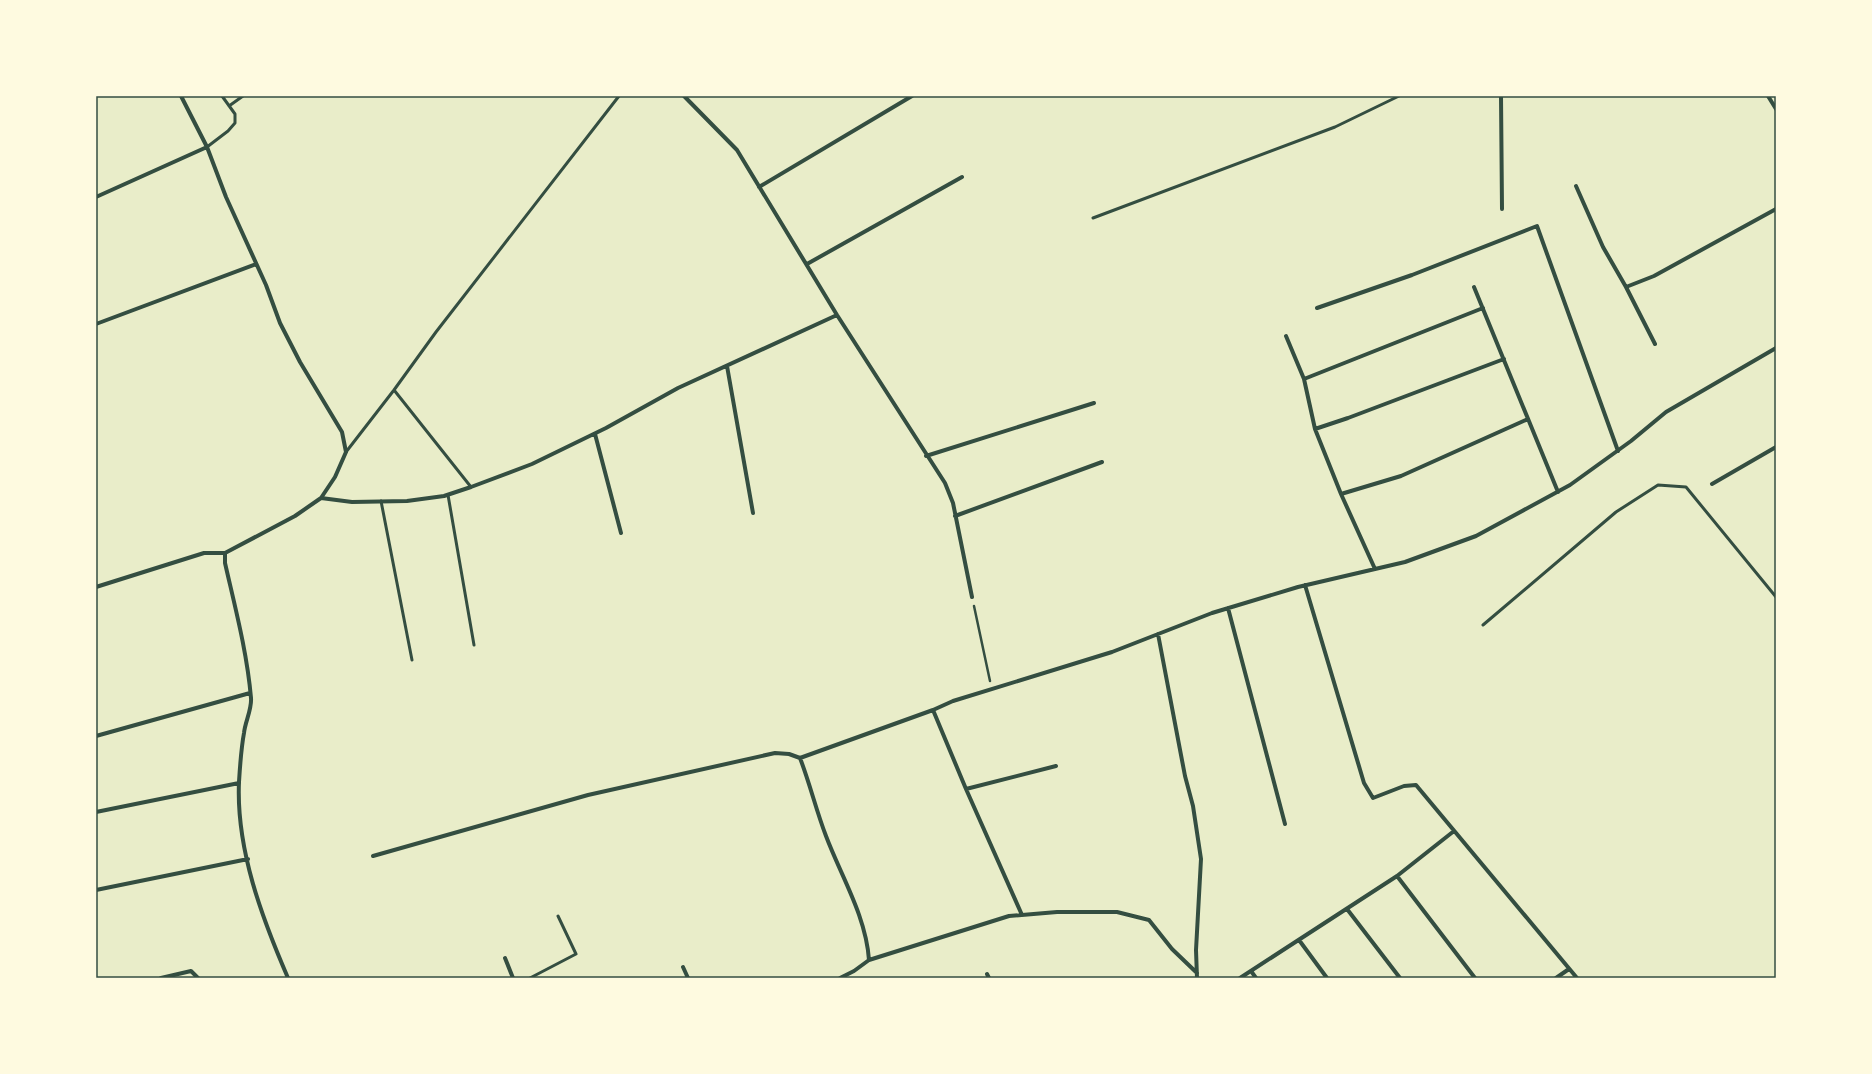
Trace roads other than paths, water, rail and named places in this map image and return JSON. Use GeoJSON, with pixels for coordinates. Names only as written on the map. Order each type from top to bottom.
{"type":"FeatureCollection","features":[{"type":"Feature","properties":{"kind":"street"},"geometry":{"type":"LineString","coordinates":[[96,587],[204,554],[224,553],[295,516],[321,498],[335,477],[346,452],[342,432],[300,362],[280,323],[226,197],[207,147],[181,96]]}},
{"type":"Feature","properties":{"kind":"street"},"geometry":{"type":"LineString","coordinates":[[684,96],[737,150],[837,315],[926,456],[945,482],[955,516],[972,597]]}},
{"type":"Feature","properties":{"kind":"street"},"geometry":{"type":"LineString","coordinates":[[759,187],[912,96]]}},
{"type":"Feature","properties":{"kind":"street"},"geometry":{"type":"LineString","coordinates":[[1501,96],[1502,209]]}},
{"type":"Feature","properties":{"kind":"street"},"geometry":{"type":"LineString","coordinates":[[1768,96],[1776,109]]}},
{"type":"Feature","properties":{"kind":"street"},"geometry":{"type":"LineString","coordinates":[[96,197],[207,147]]}},
{"type":"Feature","properties":{"kind":"street"},"geometry":{"type":"LineString","coordinates":[[807,264],[962,177]]}},
{"type":"Feature","properties":{"kind":"street"},"geometry":{"type":"LineString","coordinates":[[1576,186],[1603,247],[1626,287],[1655,344]]}},
{"type":"Feature","properties":{"kind":"street"},"geometry":{"type":"LineString","coordinates":[[1626,287],[1654,276],[1776,209]]}},
{"type":"Feature","properties":{"kind":"street"},"geometry":{"type":"LineString","coordinates":[[1317,308],[1412,275],[1537,226],[1618,451]]}},
{"type":"Feature","properties":{"kind":"street"},"geometry":{"type":"LineString","coordinates":[[96,324],[256,264]]}},
{"type":"Feature","properties":{"kind":"street"},"geometry":{"type":"LineString","coordinates":[[1474,287],[1558,492]]}},
{"type":"Feature","properties":{"kind":"street"},"geometry":{"type":"LineString","coordinates":[[1304,379],[1483,308]]}},
{"type":"Feature","properties":{"kind":"street"},"geometry":{"type":"LineString","coordinates":[[321,498],[352,502],[407,501],[448,495],[472,487],[532,464],[595,434],[678,388],[837,315]]}},
{"type":"Feature","properties":{"kind":"street"},"geometry":{"type":"LineString","coordinates":[[1286,336],[1304,379],[1315,429],[1341,494],[1375,569]]}},
{"type":"Feature","properties":{"kind":"street"},"geometry":{"type":"LineString","coordinates":[[373,856],[596,793],[775,753],[789,754],[800,758],[953,702],[1112,652],[1228,608],[1305,585],[1405,562],[1476,536],[1558,492],[1618,451],[1666,412],[1776,348]]}},
{"type":"Feature","properties":{"kind":"street"},"geometry":{"type":"LineString","coordinates":[[1315,429],[1504,359]]}},
{"type":"Feature","properties":{"kind":"street"},"geometry":{"type":"LineString","coordinates":[[727,366],[753,513]]}},
{"type":"Feature","properties":{"kind":"street"},"geometry":{"type":"LineString","coordinates":[[926,456],[1094,403]]}},
{"type":"Feature","properties":{"kind":"street"},"geometry":{"type":"LineString","coordinates":[[1341,494],[1401,476],[1528,419]]}},
{"type":"Feature","properties":{"kind":"street"},"geometry":{"type":"LineString","coordinates":[[595,434],[621,533]]}},
{"type":"Feature","properties":{"kind":"street"},"geometry":{"type":"LineString","coordinates":[[1712,484],[1776,447]]}},
{"type":"Feature","properties":{"kind":"street"},"geometry":{"type":"LineString","coordinates":[[955,516],[1102,462]]}},
{"type":"Feature","properties":{"kind":"street"},"geometry":{"type":"LineString","coordinates":[[224,553],[248,670],[251,700],[244,733],[239,783],[241,824],[248,859],[272,941],[288,978]]}},
{"type":"Feature","properties":{"kind":"street"},"geometry":{"type":"LineString","coordinates":[[1305,585],[1364,782],[1373,798],[1404,786],[1416,785],[1577,978]]}},
{"type":"Feature","properties":{"kind":"street"},"geometry":{"type":"LineString","coordinates":[[1228,608],[1285,824]]}},
{"type":"Feature","properties":{"kind":"street"},"geometry":{"type":"LineString","coordinates":[[1158,634],[1185,776],[1193,806],[1201,859],[1196,950],[1197,978]]}},
{"type":"Feature","properties":{"kind":"street"},"geometry":{"type":"LineString","coordinates":[[96,736],[250,693]]}},
{"type":"Feature","properties":{"kind":"street"},"geometry":{"type":"LineString","coordinates":[[933,710],[1022,915]]}},
{"type":"Feature","properties":{"kind":"street"},"geometry":{"type":"LineString","coordinates":[[800,758],[826,836],[850,892],[865,937],[869,960]]}},
{"type":"Feature","properties":{"kind":"street"},"geometry":{"type":"LineString","coordinates":[[966,789],[1056,766]]}},
{"type":"Feature","properties":{"kind":"street"},"geometry":{"type":"LineString","coordinates":[[96,812],[239,783]]}},
{"type":"Feature","properties":{"kind":"street"},"geometry":{"type":"LineString","coordinates":[[1240,978],[1397,876],[1454,831]]}},
{"type":"Feature","properties":{"kind":"street"},"geometry":{"type":"LineString","coordinates":[[96,890],[248,859]]}},
{"type":"Feature","properties":{"kind":"street"},"geometry":{"type":"LineString","coordinates":[[1397,876],[1475,978]]}},
{"type":"Feature","properties":{"kind":"street"},"geometry":{"type":"LineString","coordinates":[[1347,909],[1400,978]]}},
{"type":"Feature","properties":{"kind":"street"},"geometry":{"type":"LineString","coordinates":[[842,977],[854,971],[869,960],[1009,916],[1057,912],[1117,912],[1149,920],[1172,949],[1197,973]]}},
{"type":"Feature","properties":{"kind":"street"},"geometry":{"type":"LineString","coordinates":[[1299,940],[1327,978]]}},
{"type":"Feature","properties":{"kind":"street"},"geometry":{"type":"LineString","coordinates":[[505,958],[513,978]]}},
{"type":"Feature","properties":{"kind":"street"},"geometry":{"type":"LineString","coordinates":[[683,967],[688,978]]}},
{"type":"Feature","properties":{"kind":"street"},"geometry":{"type":"LineString","coordinates":[[1556,978],[1569,969]]}},
{"type":"Feature","properties":{"kind":"street"},"geometry":{"type":"LineString","coordinates":[[161,978],[192,971],[198,978]]}},
{"type":"Feature","properties":{"kind":"street"},"geometry":{"type":"LineString","coordinates":[[1251,971],[1256,978]]}},
{"type":"Feature","properties":{"kind":"lane"},"geometry":{"type":"LineString","coordinates":[[207,147],[236,123],[235,114],[222,96]]}},
{"type":"Feature","properties":{"kind":"lane"},"geometry":{"type":"LineString","coordinates":[[229,106],[243,96]]}},
{"type":"Feature","properties":{"kind":"lane"},"geometry":{"type":"LineString","coordinates":[[346,452],[436,332],[619,96]]}},
{"type":"Feature","properties":{"kind":"lane"},"geometry":{"type":"LineString","coordinates":[[1093,218],[1336,127],[1399,96]]}},
{"type":"Feature","properties":{"kind":"lane"},"geometry":{"type":"LineString","coordinates":[[394,390],[472,487]]}},
{"type":"Feature","properties":{"kind":"lane"},"geometry":{"type":"LineString","coordinates":[[1483,625],[1616,512],[1658,485],[1686,487],[1776,597]]}},
{"type":"Feature","properties":{"kind":"lane"},"geometry":{"type":"LineString","coordinates":[[448,495],[474,645]]}},
{"type":"Feature","properties":{"kind":"lane"},"geometry":{"type":"LineString","coordinates":[[381,501],[412,660]]}},
{"type":"Feature","properties":{"kind":"lane"},"geometry":{"type":"LineString","coordinates":[[530,978],[576,954],[558,916]]}}]}
